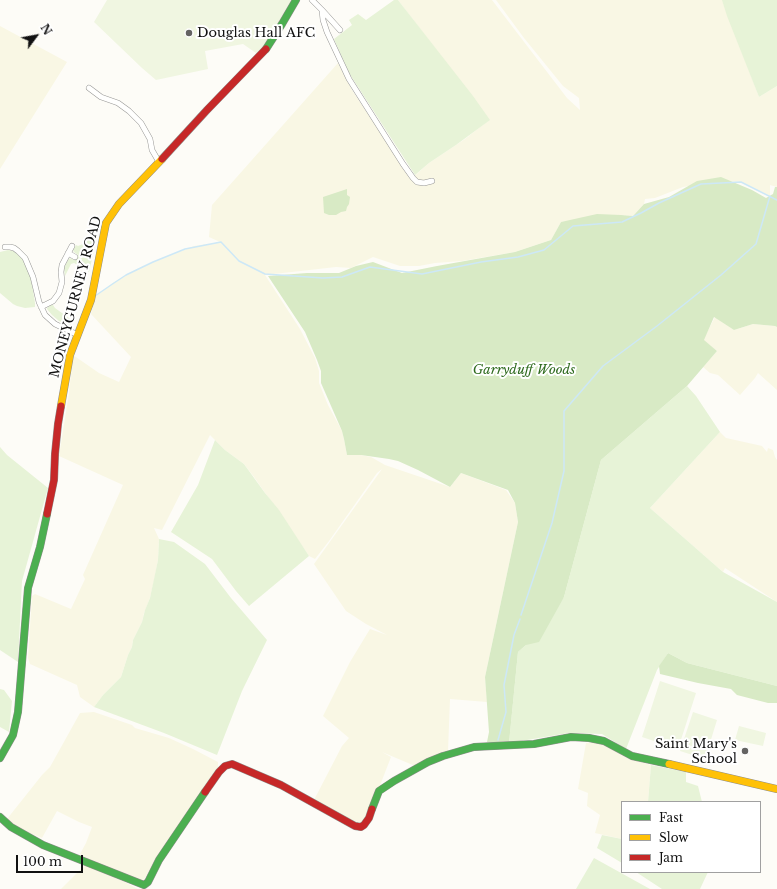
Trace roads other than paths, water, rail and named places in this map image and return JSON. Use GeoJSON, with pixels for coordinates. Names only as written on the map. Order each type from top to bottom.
{"type":"FeatureCollection","features":[{"type":"Feature","properties":{"kind":"street","name":"MONEYGURNEY ROAD"},"geometry":{"type":"LineString","coordinates":[[0,758],[13,735],[18,712],[28,588],[40,547],[52,493],[58,424],[67,370],[70,355],[91,300],[106,223],[119,204],[265,50],[296,0]]}},
{"type":"Feature","properties":{"kind":"street"},"geometry":{"type":"LineString","coordinates":[[312,0],[340,30]]}},
{"type":"Feature","properties":{"kind":"street"},"geometry":{"type":"LineString","coordinates":[[322,10],[323,20],[327,32],[343,68],[378,126],[413,178],[417,182],[424,183],[432,181]]}},
{"type":"Feature","properties":{"kind":"street"},"geometry":{"type":"LineString","coordinates":[[90,88],[101,97],[118,103],[142,123],[150,139],[152,150],[159,162]]}},
{"type":"Feature","properties":{"kind":"street"},"geometry":{"type":"LineString","coordinates":[[41,307],[53,301],[60,293],[62,282],[62,265],[72,246]]}},
{"type":"Feature","properties":{"kind":"street"},"geometry":{"type":"LineString","coordinates":[[5,247],[14,248],[24,258],[33,277],[36,293],[45,314],[55,324],[78,335]]}},
{"type":"Feature","properties":{"kind":"street"},"geometry":{"type":"LineString","coordinates":[[68,253],[75,257]]}},
{"type":"Feature","properties":{"kind":"street"},"geometry":{"type":"LineString","coordinates":[[0,818],[11,827],[43,845],[144,885],[148,882],[159,860],[219,772],[225,766],[232,764],[281,785],[355,826],[361,827],[369,818],[379,791],[428,762],[442,756],[474,747],[534,744],[571,737],[599,739],[632,756],[777,789]]}},
{"type":"Feature","properties":{"kind":"waterway"},"geometry":{"type":"LineString","coordinates":[[95,296],[126,275],[153,262],[185,249],[221,242],[239,261],[265,274],[323,278],[342,277],[370,267],[422,274],[481,262],[518,257],[544,250],[573,226],[622,222],[701,184],[741,182],[777,200]]}},
{"type":"Feature","properties":{"kind":"waterway"},"geometry":{"type":"LineString","coordinates":[[521,615],[552,523],[564,471],[564,411],[603,366],[657,326],[721,275],[756,244],[770,196]]}},
{"type":"Feature","properties":{"kind":"waterway"},"geometry":{"type":"LineString","coordinates":[[498,740],[506,712],[504,685],[514,635],[520,619]]}},
{"type":"Feature","properties":{"kind":"place","name":"Douglas Hall AFC"},"geometry":{"type":"Point","coordinates":[189,33]}},
{"type":"Feature","properties":{"kind":"place","name":"Saint Mary's School"},"geometry":{"type":"Point","coordinates":[745,751]}},
{"type":"Feature","properties":{"kind":"park label","name":"Garryduff Woods"},"geometry":{"type":"Point","coordinates":[524,370]}}]}
